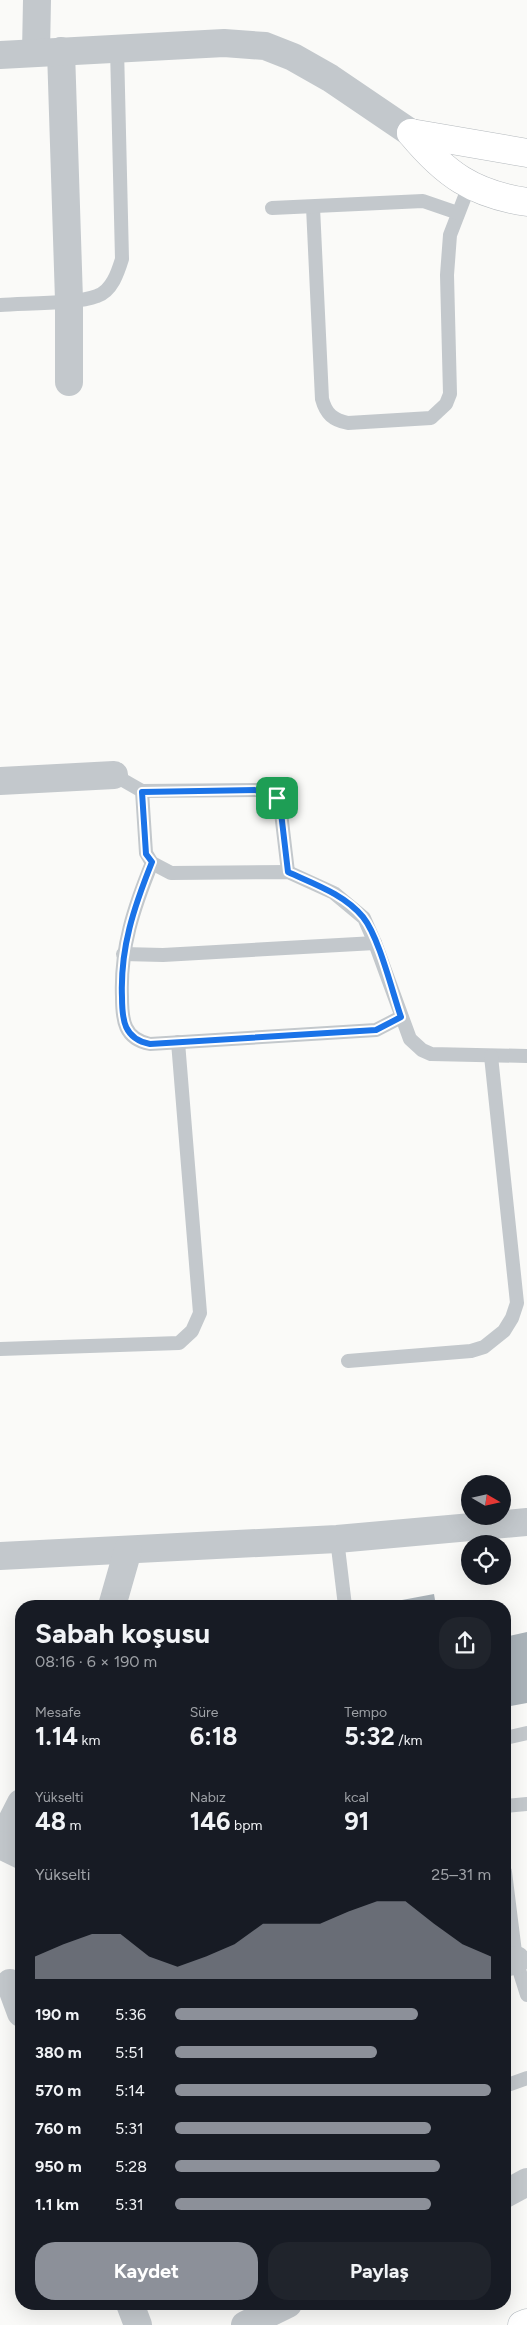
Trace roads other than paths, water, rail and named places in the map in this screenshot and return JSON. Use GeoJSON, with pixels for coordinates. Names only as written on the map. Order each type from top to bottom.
{"type":"FeatureCollection","features":[{"type":"Feature","properties":{"kind":"main road"},"geometry":{"type":"LineString","coordinates":[[411,133],[527,153]]}},
{"type":"Feature","properties":{"kind":"main road"},"geometry":{"type":"LineString","coordinates":[[411,133],[433,160],[468,186],[504,199],[527,202]]}},
{"type":"Feature","properties":{"kind":"main road"},"geometry":{"type":"LineString","coordinates":[[522,2325],[527,2323]]}},
{"type":"Feature","properties":{"kind":"street"},"geometry":{"type":"LineString","coordinates":[[37,0],[48,52],[69,300],[69,382]]}},
{"type":"Feature","properties":{"kind":"street"},"geometry":{"type":"LineString","coordinates":[[0,55],[224,43],[265,46],[293,57],[330,78],[411,133]]}},
{"type":"Feature","properties":{"kind":"street"},"geometry":{"type":"LineString","coordinates":[[0,781],[114,775]]}},
{"type":"Feature","properties":{"kind":"street"},"geometry":{"type":"LineString","coordinates":[[0,1556],[337,1539],[527,1522]]}},
{"type":"Feature","properties":{"kind":"street"},"geometry":{"type":"LineString","coordinates":[[114,1600],[128,1550]]}},
{"type":"Feature","properties":{"kind":"street"},"geometry":{"type":"LineString","coordinates":[[15,1815],[0,1844],[15,1852]]}},
{"type":"Feature","properties":{"kind":"street"},"geometry":{"type":"LineString","coordinates":[[10,1982],[15,1996]]}},
{"type":"Feature","properties":{"kind":"street"},"geometry":{"type":"LineString","coordinates":[[511,2191],[527,2182]]}},
{"type":"Feature","properties":{"kind":"street"},"geometry":{"type":"LineString","coordinates":[[132,2310],[138,2325]]}},
{"type":"Feature","properties":{"kind":"street"},"geometry":{"type":"LineString","coordinates":[[245,2325],[270,2310]]}},
{"type":"Feature","properties":{"kind":"lane"},"geometry":{"type":"LineString","coordinates":[[0,305],[97,296],[104,291],[118,272],[122,259],[117,48]]}},
{"type":"Feature","properties":{"kind":"lane"},"geometry":{"type":"LineString","coordinates":[[313,207],[324,409],[330,416],[348,423],[431,418],[446,404],[451,383],[447,275],[450,235],[468,186]]}},
{"type":"Feature","properties":{"kind":"lane"},"geometry":{"type":"LineString","coordinates":[[272,208],[423,201],[458,213]]}},
{"type":"Feature","properties":{"kind":"lane"},"geometry":{"type":"LineString","coordinates":[[114,775],[142,792],[263,790],[271,793],[280,804],[288,872]]}},
{"type":"Feature","properties":{"kind":"lane"},"geometry":{"type":"LineString","coordinates":[[142,792],[146,854],[152,862],[171,873],[288,872],[334,893],[352,906],[364,918],[375,942],[410,1040],[422,1050],[431,1054],[527,1056]]}},
{"type":"Feature","properties":{"kind":"lane"},"geometry":{"type":"LineString","coordinates":[[152,862],[136,901],[123,954],[121,978],[125,1027],[142,1042],[178,1042],[376,1030],[401,1017]]}},
{"type":"Feature","properties":{"kind":"lane"},"geometry":{"type":"LineString","coordinates":[[123,954],[163,955],[375,942]]}},
{"type":"Feature","properties":{"kind":"lane"},"geometry":{"type":"LineString","coordinates":[[0,1349],[179,1343],[192,1331],[200,1313],[178,1042]]}},
{"type":"Feature","properties":{"kind":"lane"},"geometry":{"type":"LineString","coordinates":[[348,1361],[472,1351],[494,1340],[512,1318],[517,1303],[492,1056]]}},
{"type":"Feature","properties":{"kind":"lane"},"geometry":{"type":"LineString","coordinates":[[337,1539],[344,1600]]}},
{"type":"Feature","properties":{"kind":"lane"},"geometry":{"type":"LineString","coordinates":[[511,1737],[527,1733]]}},
{"type":"Feature","properties":{"kind":"lane"},"geometry":{"type":"LineString","coordinates":[[511,1805],[527,1804]]}},
{"type":"Feature","properties":{"kind":"lane"},"geometry":{"type":"LineString","coordinates":[[511,1961],[527,1995]]}},
{"type":"Feature","properties":{"kind":"lane"},"geometry":{"type":"LineString","coordinates":[[511,2084],[527,2078]]}}]}
